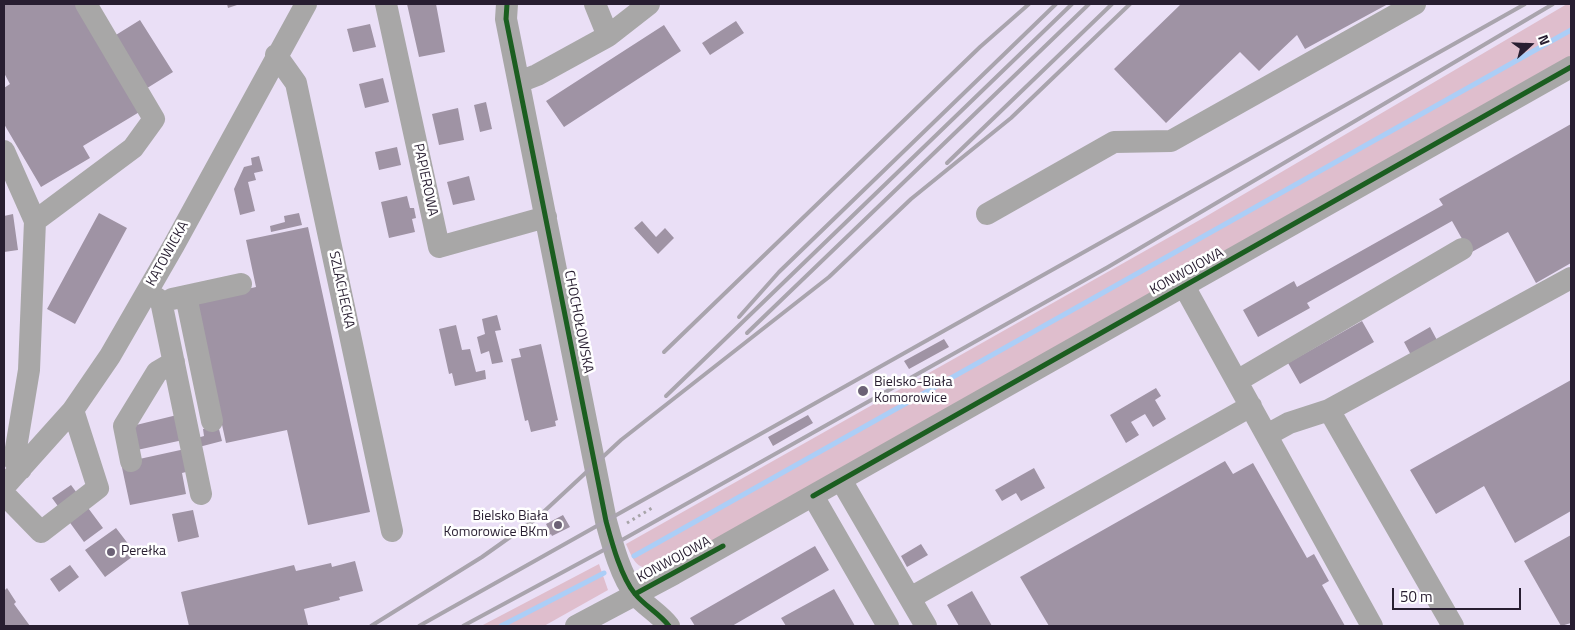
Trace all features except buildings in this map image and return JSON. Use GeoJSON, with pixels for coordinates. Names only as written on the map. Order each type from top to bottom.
{"type":"FeatureCollection","features":[{"type":"Feature","properties":{"kind":"street"},"geometry":{"type":"LineString","coordinates":[[36,221],[133,148],[154,119],[86,4]]}},
{"type":"Feature","properties":{"kind":"street","name":"PAPIEROWA"},"geometry":{"type":"LineString","coordinates":[[386,4],[439,247],[546,217]]}},
{"type":"Feature","properties":{"kind":"street","name":"CHOCHOŁOWSKA"},"geometry":{"type":"LineString","coordinates":[[507,4],[506,19],[609,533],[622,569],[635,594],[652,617],[669,626]]}},
{"type":"Feature","properties":{"kind":"street"},"geometry":{"type":"LineString","coordinates":[[596,4],[608,36]]}},
{"type":"Feature","properties":{"kind":"street"},"geometry":{"type":"LineString","coordinates":[[519,82],[538,75],[608,36],[650,4]]}},
{"type":"Feature","properties":{"kind":"street"},"geometry":{"type":"LineString","coordinates":[[987,214],[1114,142],[1171,141],[1415,4]]}},
{"type":"Feature","properties":{"kind":"street","name":"KATOWICKA"},"geometry":{"type":"LineString","coordinates":[[4,487],[74,410],[110,356],[154,297],[303,5]]}},
{"type":"Feature","properties":{"kind":"street","name":"SZLACHECKA"},"geometry":{"type":"LineString","coordinates":[[276,55],[296,83],[392,531]]}},
{"type":"Feature","properties":{"kind":"street","name":"KONWOJOWA"},"geometry":{"type":"LineString","coordinates":[[576,626],[813,496],[1571,67]]}},
{"type":"Feature","properties":{"kind":"street"},"geometry":{"type":"LineString","coordinates":[[4,151],[36,221],[29,370],[14,460],[21,469]]}},
{"type":"Feature","properties":{"kind":"street"},"geometry":{"type":"LineString","coordinates":[[1237,380],[1462,249]]}},
{"type":"Feature","properties":{"kind":"street"},"geometry":{"type":"LineString","coordinates":[[1267,435],[1289,422],[1329,410],[1571,278]]}},
{"type":"Feature","properties":{"kind":"street"},"geometry":{"type":"LineString","coordinates":[[201,494],[174,362],[154,297],[186,296],[241,284]]}},
{"type":"Feature","properties":{"kind":"street"},"geometry":{"type":"LineString","coordinates":[[1184,286],[1372,626]]}},
{"type":"Feature","properties":{"kind":"street"},"geometry":{"type":"LineString","coordinates":[[186,296],[212,421]]}},
{"type":"Feature","properties":{"kind":"street"},"geometry":{"type":"LineString","coordinates":[[131,461],[124,426],[157,372],[174,362]]}},
{"type":"Feature","properties":{"kind":"street"},"geometry":{"type":"LineString","coordinates":[[910,598],[1251,406]]}},
{"type":"Feature","properties":{"kind":"street"},"geometry":{"type":"LineString","coordinates":[[4,494],[41,532],[98,488],[74,410]]}},
{"type":"Feature","properties":{"kind":"street"},"geometry":{"type":"LineString","coordinates":[[1329,410],[1453,626]]}},
{"type":"Feature","properties":{"kind":"street"},"geometry":{"type":"LineString","coordinates":[[841,480],[926,626]]}},
{"type":"Feature","properties":{"kind":"street"},"geometry":{"type":"LineString","coordinates":[[813,496],[888,626]]}},
{"type":"Feature","properties":{"kind":"path"},"geometry":{"type":"LineString","coordinates":[[609,533],[652,508]]}},
{"type":"Feature","properties":{"kind":"shaded area"},"geometry":{"type":"Polygon","coordinates":[[[1567,4],[1571,4],[1571,58],[663,569],[643,567],[632,558],[626,544],[1205,217],[1567,4]]]}},
{"type":"Feature","properties":{"kind":"shaded area"},"geometry":{"type":"Polygon","coordinates":[[[599,564],[608,590],[544,626],[481,626],[599,564]]]}},
{"type":"Feature","properties":{"kind":"waterway"},"geometry":{"type":"LineString","coordinates":[[634,556],[1571,30]]}},
{"type":"Feature","properties":{"kind":"waterway"},"geometry":{"type":"LineString","coordinates":[[501,626],[604,573]]}},
{"type":"Feature","properties":{"kind":"railway"},"geometry":{"type":"LineString","coordinates":[[664,352],[980,47],[1029,4]]}},
{"type":"Feature","properties":{"kind":"railway"},"geometry":{"type":"LineString","coordinates":[[739,317],[779,272],[1056,4]]}},
{"type":"Feature","properties":{"kind":"railway"},"geometry":{"type":"LineString","coordinates":[[666,396],[1072,4]]}},
{"type":"Feature","properties":{"kind":"railway"},"geometry":{"type":"LineString","coordinates":[[747,333],[1089,4]]}},
{"type":"Feature","properties":{"kind":"railway"},"geometry":{"type":"LineString","coordinates":[[947,163],[1112,4]]}},
{"type":"Feature","properties":{"kind":"railway"},"geometry":{"type":"LineString","coordinates":[[371,626],[482,557],[537,518],[621,440],[829,277],[911,199],[1011,118],[1130,4]]}},
{"type":"Feature","properties":{"kind":"railway"},"geometry":{"type":"LineString","coordinates":[[419,626],[1525,4]]}},
{"type":"Feature","properties":{"kind":"railway"},"geometry":{"type":"LineString","coordinates":[[463,626],[613,545],[1108,267],[1553,4]]}},
{"type":"Feature","properties":{"kind":"cycle path"},"geometry":{"type":"LineString","coordinates":[[507,4],[506,19],[606,521],[625,579],[635,594],[669,626]]}},
{"type":"Feature","properties":{"kind":"cycle path"},"geometry":{"type":"LineString","coordinates":[[813,496],[1571,67]]}},
{"type":"Feature","properties":{"kind":"cycle path"},"geometry":{"type":"LineString","coordinates":[[635,594],[723,546]]}},
{"type":"Feature","properties":{"kind":"place","name":"Bielsko-Biała Komorowice"},"geometry":{"type":"Point","coordinates":[863,391]}},
{"type":"Feature","properties":{"kind":"place","name":"Bielsko Biała Komorowice BKm"},"geometry":{"type":"Point","coordinates":[558,525]}},
{"type":"Feature","properties":{"kind":"place","name":"Perełka"},"geometry":{"type":"Point","coordinates":[111,552]}}]}
